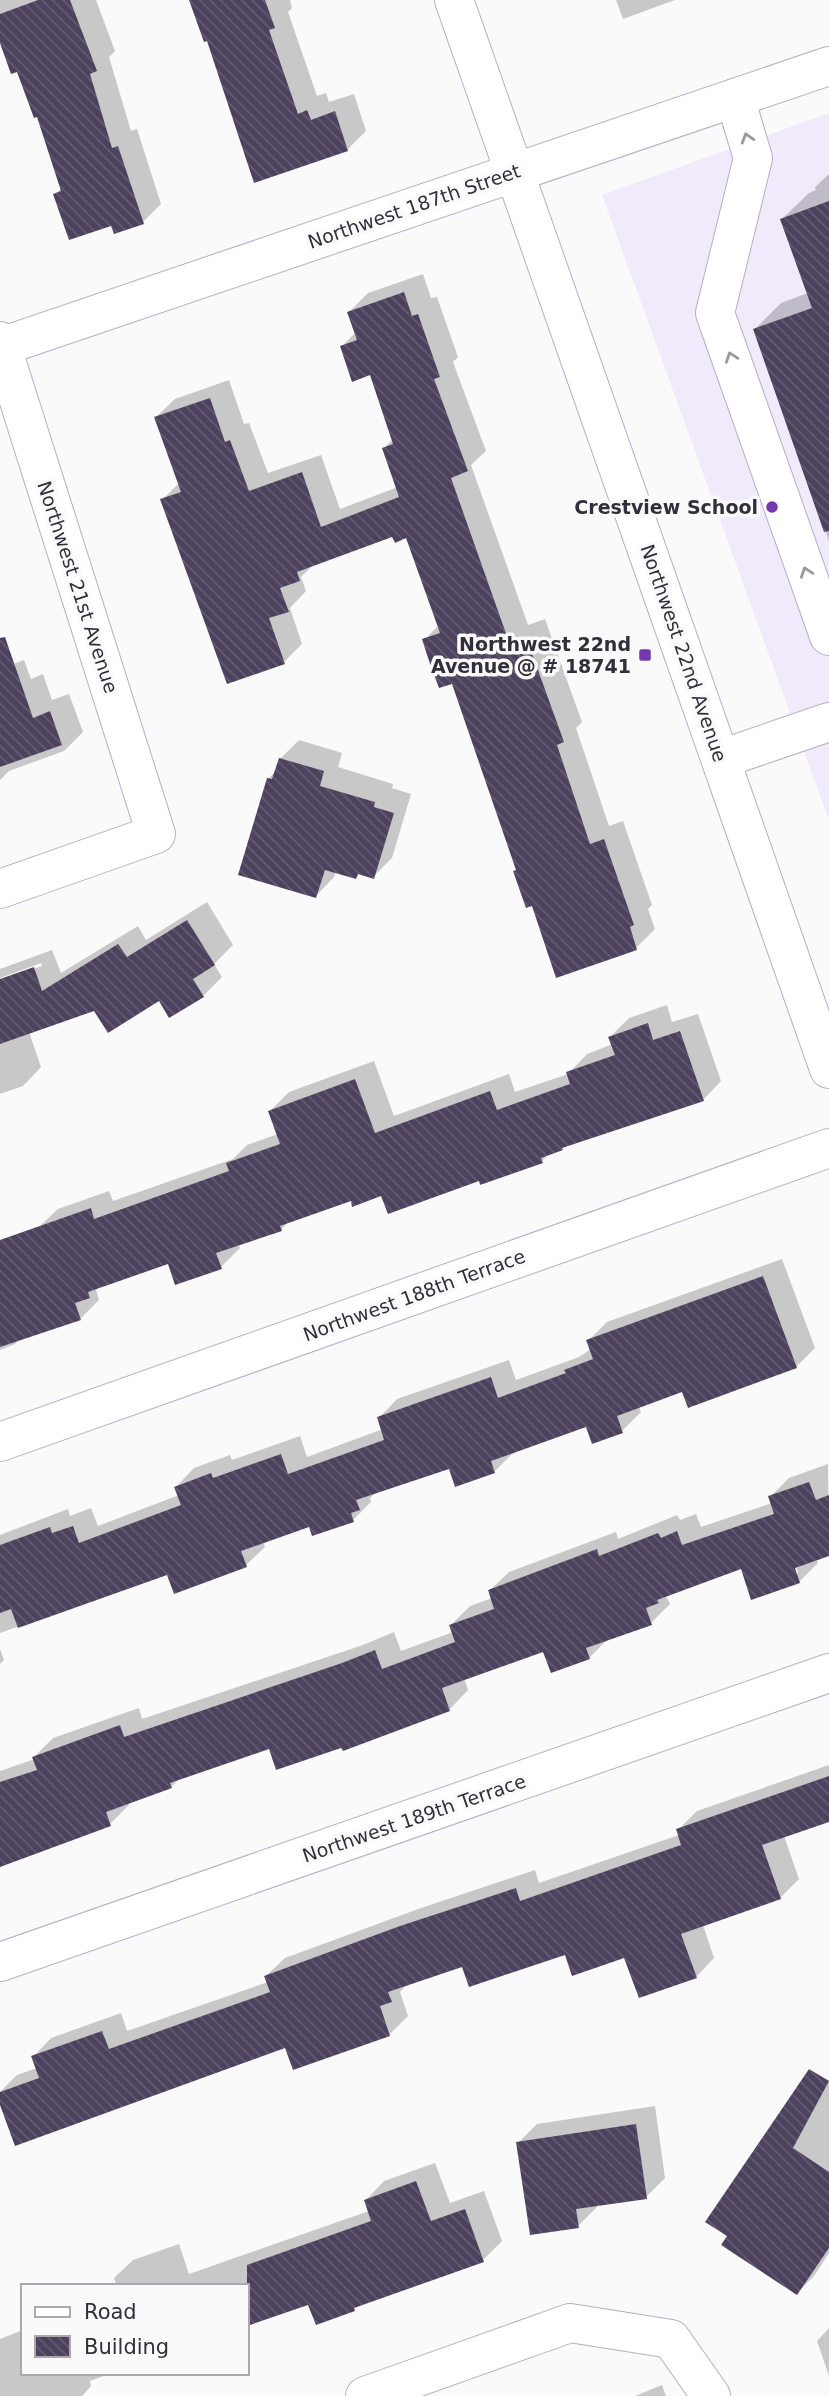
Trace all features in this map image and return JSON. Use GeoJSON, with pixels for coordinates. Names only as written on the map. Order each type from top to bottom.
{"type":"FeatureCollection","features":[{"type":"Feature","properties":{"kind":"street","name":"Northwest 22nd Avenue"},"geometry":{"type":"LineString","coordinates":[[454,0],[829,1069]]}},
{"type":"Feature","properties":{"kind":"street","name":"Northwest 187th Street"},"geometry":{"type":"LineString","coordinates":[[1,345],[829,66]]}},
{"type":"Feature","properties":{"kind":"street"},"geometry":{"type":"LineString","coordinates":[[735,99],[753,158],[715,313],[829,636]]}},
{"type":"Feature","properties":{"kind":"street","name":"Northwest 21st Avenue"},"geometry":{"type":"LineString","coordinates":[[0,888],[156,834],[1,345]]}},
{"type":"Feature","properties":{"kind":"street"},"geometry":{"type":"LineString","coordinates":[[721,759],[829,722]]}},
{"type":"Feature","properties":{"kind":"street","name":"Northwest 188th Terrace"},"geometry":{"type":"LineString","coordinates":[[0,1442],[829,1148]]}},
{"type":"Feature","properties":{"kind":"street","name":"Northwest 189th Terrace"},"geometry":{"type":"LineString","coordinates":[[0,1962],[829,1673]]}},
{"type":"Feature","properties":{"kind":"street"},"geometry":{"type":"LineString","coordinates":[[365,2396],[570,2323],[671,2339],[710,2396]]}},
{"type":"Feature","properties":{"kind":"shaded area","name":"Crestview School"},"geometry":{"type":"Polygon","coordinates":[[[829,113],[829,820],[602,195],[829,113]]]}},
{"type":"Feature","properties":{"kind":"building"},"geometry":{"type":"Polygon","coordinates":[[[38,0],[70,0],[97,71],[90,74],[112,148],[118,146],[144,224],[114,234],[111,226],[69,240],[53,194],[61,191],[37,117],[34,118],[17,72],[11,74],[0,43],[0,14],[38,0]]]}},
{"type":"Feature","properties":{"kind":"building"},"geometry":{"type":"Polygon","coordinates":[[[189,0],[265,0],[275,28],[269,30],[298,114],[307,110],[311,120],[335,111],[348,151],[254,183],[207,41],[204,42],[189,0]]]}},
{"type":"Feature","properties":{"kind":"building"},"geometry":{"type":"Polygon","coordinates":[[[829,201],[829,531],[824,532],[753,329],[812,308],[780,219],[829,201]]]}},
{"type":"Feature","properties":{"kind":"building"},"geometry":{"type":"Polygon","coordinates":[[[404,292],[412,316],[418,314],[440,377],[434,379],[468,471],[451,478],[509,642],[526,637],[564,742],[557,745],[590,844],[604,839],[634,925],[630,927],[637,950],[556,978],[532,906],[526,908],[513,871],[516,870],[452,684],[439,688],[430,664],[422,639],[440,633],[406,538],[395,543],[392,537],[297,572],[300,581],[280,588],[289,612],[269,618],[285,664],[227,684],[160,499],[181,492],[154,417],[210,398],[225,442],[230,440],[249,491],[302,472],[321,527],[399,497],[382,448],[393,444],[370,375],[352,382],[340,346],[357,340],[347,312],[404,292]]]}},
{"type":"Feature","properties":{"kind":"building"},"geometry":{"type":"Polygon","coordinates":[[[5,637],[33,718],[50,711],[62,745],[0,767],[0,638],[5,637]]]}},
{"type":"Feature","properties":{"kind":"building"},"geometry":{"type":"Polygon","coordinates":[[[279,758],[324,771],[320,786],[375,802],[374,807],[394,813],[374,879],[358,874],[356,879],[325,870],[316,898],[238,875],[267,778],[272,779],[279,758]]]}},
{"type":"Feature","properties":{"kind":"building"},"geometry":{"type":"Polygon","coordinates":[[[187,920],[215,965],[193,979],[204,997],[169,1018],[159,1001],[108,1033],[94,1011],[0,1044],[0,979],[34,967],[42,991],[118,944],[127,957],[187,920]]]}},
{"type":"Feature","properties":{"kind":"building"},"geometry":{"type":"Polygon","coordinates":[[[648,1023],[653,1040],[680,1031],[704,1101],[562,1148],[563,1150],[541,1158],[543,1163],[480,1185],[479,1181],[388,1214],[381,1196],[352,1207],[351,1201],[280,1226],[282,1231],[216,1253],[222,1269],[175,1285],[168,1264],[88,1292],[90,1298],[75,1303],[81,1320],[0,1347],[0,1240],[91,1208],[94,1219],[229,1171],[226,1163],[280,1144],[268,1111],[355,1079],[375,1133],[490,1091],[497,1110],[570,1084],[566,1072],[615,1055],[608,1037],[648,1023]]]}},
{"type":"Feature","properties":{"kind":"building"},"geometry":{"type":"Polygon","coordinates":[[[763,1276],[797,1368],[688,1408],[682,1392],[617,1416],[623,1433],[592,1444],[586,1427],[491,1461],[495,1473],[455,1487],[449,1469],[356,1500],[360,1510],[351,1513],[354,1522],[312,1536],[309,1527],[241,1551],[247,1567],[174,1594],[167,1575],[18,1628],[11,1609],[0,1613],[0,1545],[50,1527],[52,1533],[73,1526],[79,1543],[181,1505],[174,1487],[211,1473],[213,1478],[281,1454],[288,1474],[384,1440],[377,1417],[491,1377],[498,1398],[566,1373],[564,1370],[593,1359],[586,1340],[763,1276]]]}},
{"type":"Feature","properties":{"kind":"building"},"geometry":{"type":"Polygon","coordinates":[[[809,1482],[816,1500],[829,1495],[829,1556],[795,1568],[800,1583],[751,1600],[741,1569],[657,1600],[659,1603],[646,1608],[652,1625],[586,1648],[590,1659],[551,1673],[543,1652],[442,1688],[450,1711],[343,1751],[341,1748],[276,1770],[269,1749],[170,1783],[172,1788],[106,1812],[111,1826],[0,1867],[0,1782],[37,1770],[32,1757],[120,1725],[124,1737],[375,1650],[382,1669],[455,1642],[449,1625],[494,1609],[488,1590],[597,1549],[599,1556],[658,1533],[661,1538],[677,1531],[682,1545],[774,1514],[768,1496],[809,1482]]]}},
{"type":"Feature","properties":{"kind":"building"},"geometry":{"type":"Polygon","coordinates":[[[829,1776],[829,1822],[762,1845],[781,1899],[681,1934],[697,1978],[639,1998],[624,1958],[572,1976],[565,1955],[469,1987],[462,1967],[388,1992],[392,2002],[380,2006],[390,2036],[293,2070],[285,2048],[15,2146],[0,2105],[0,2092],[39,2078],[31,2056],[102,2031],[109,2049],[270,1992],[264,1976],[400,1926],[516,1888],[520,1901],[681,1845],[676,1829],[829,1776]]]}},
{"type":"Feature","properties":{"kind":"building"},"geometry":{"type":"Polygon","coordinates":[[[809,2069],[829,2081],[793,2148],[829,2172],[829,2248],[797,2295],[721,2245],[727,2236],[705,2222],[809,2069]]]}},
{"type":"Feature","properties":{"kind":"building"},"geometry":{"type":"Polygon","coordinates":[[[636,2124],[647,2199],[576,2209],[579,2228],[530,2235],[516,2142],[636,2124]]]}},
{"type":"Feature","properties":{"kind":"building"},"geometry":{"type":"Polygon","coordinates":[[[416,2181],[431,2221],[465,2209],[484,2262],[354,2308],[355,2311],[316,2325],[308,2305],[248,2326],[247,2265],[371,2221],[364,2200],[416,2181]]]}},
{"type":"Feature","properties":{"kind":"place","name":"Crestview School"},"geometry":{"type":"Point","coordinates":[772,507]}},
{"type":"Feature","properties":{"kind":"place","name":"Northwest 22nd Avenue @ # 18741"},"geometry":{"type":"Point","coordinates":[645,655]}}]}
